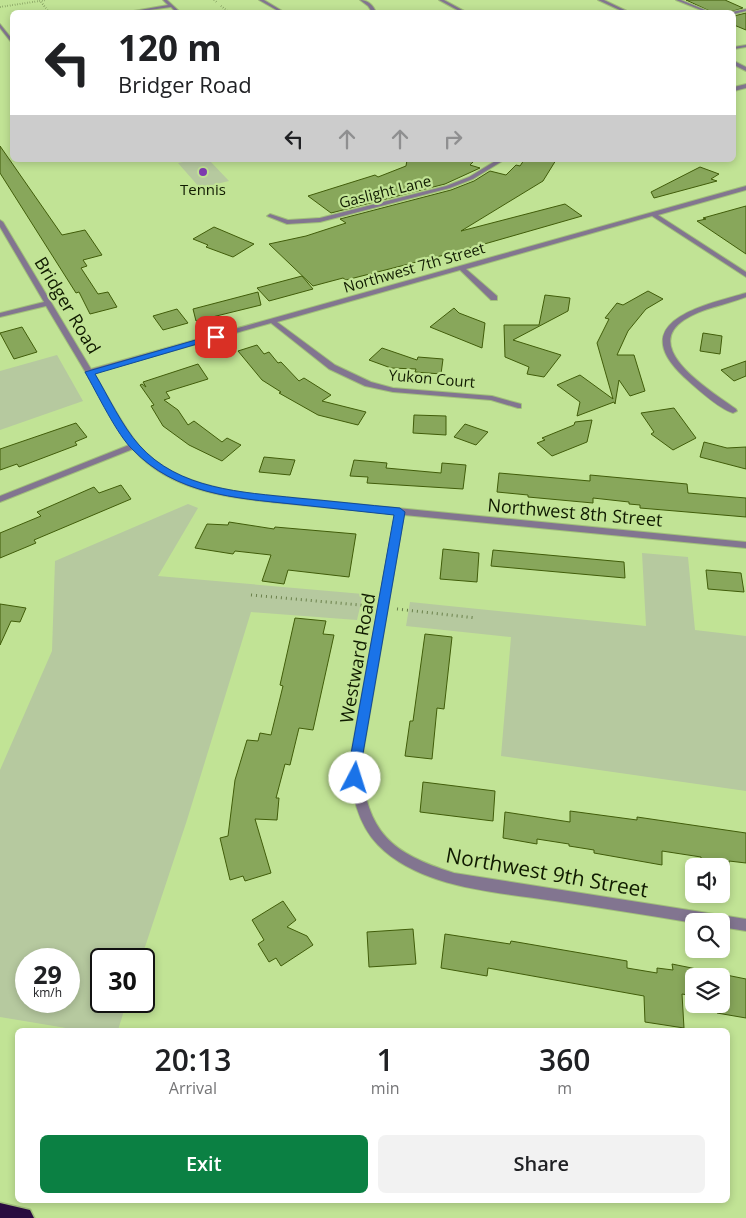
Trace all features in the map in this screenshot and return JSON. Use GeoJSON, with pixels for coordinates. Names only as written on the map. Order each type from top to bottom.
{"type":"FeatureCollection","features":[{"type":"Feature","properties":{"kind":"highway"},"geometry":{"type":"LineString","coordinates":[[0,1215],[14,1218]]}},
{"type":"Feature","properties":{"kind":"highway"},"geometry":{"type":"LineString","coordinates":[[0,1215],[22,1218]]}},
{"type":"Feature","properties":{"kind":"street"},"geometry":{"type":"LineString","coordinates":[[441,0],[460,10]]}},
{"type":"Feature","properties":{"kind":"street"},"geometry":{"type":"LineString","coordinates":[[600,0],[622,10]]}},
{"type":"Feature","properties":{"kind":"street","name":"Northwest 7th Street"},"geometry":{"type":"LineString","coordinates":[[89,372],[746,188]]}},
{"type":"Feature","properties":{"kind":"street"},"geometry":{"type":"LineString","coordinates":[[653,214],[746,275]]}},
{"type":"Feature","properties":{"kind":"street","name":"Bridger Road"},"geometry":{"type":"LineString","coordinates":[[0,222],[134,446],[153,464],[166,472],[211,490],[253,497],[400,512]]}},
{"type":"Feature","properties":{"kind":"street"},"geometry":{"type":"LineString","coordinates":[[0,240],[10,238]]}},
{"type":"Feature","properties":{"kind":"street"},"geometry":{"type":"LineString","coordinates":[[461,268],[494,298]]}},
{"type":"Feature","properties":{"kind":"street"},"geometry":{"type":"LineString","coordinates":[[733,411],[672,362],[666,350],[666,341],[668,331],[680,319],[746,296]]}},
{"type":"Feature","properties":{"kind":"street"},"geometry":{"type":"LineString","coordinates":[[0,315],[48,303]]}},
{"type":"Feature","properties":{"kind":"street","name":"Yukon Court"},"geometry":{"type":"LineString","coordinates":[[272,321],[332,367],[368,384],[394,390],[492,398],[518,406]]}},
{"type":"Feature","properties":{"kind":"street"},"geometry":{"type":"LineString","coordinates":[[0,499],[134,446]]}},
{"type":"Feature","properties":{"kind":"street","name":"Northwest 8th Street"},"geometry":{"type":"LineString","coordinates":[[400,512],[746,545]]}},
{"type":"Feature","properties":{"kind":"street","name":"Westward Road"},"geometry":{"type":"LineString","coordinates":[[378,836],[363,814],[359,802],[355,765],[400,512]]}},
{"type":"Feature","properties":{"kind":"street","name":"Northwest 9th Street"},"geometry":{"type":"LineString","coordinates":[[378,836],[396,855],[427,871],[454,879],[685,915]]}},
{"type":"Feature","properties":{"kind":"street","name":"Northwest 9th Street"},"geometry":{"type":"LineString","coordinates":[[730,922],[746,925]]}},
{"type":"Feature","properties":{"kind":"lane"},"geometry":{"type":"LineString","coordinates":[[165,0],[176,10]]}},
{"type":"Feature","properties":{"kind":"lane"},"geometry":{"type":"LineString","coordinates":[[260,0],[278,10]]}},
{"type":"Feature","properties":{"kind":"lane"},"geometry":{"type":"LineString","coordinates":[[362,0],[370,5],[373,10]]}},
{"type":"Feature","properties":{"kind":"lane"},"geometry":{"type":"LineString","coordinates":[[678,0],[703,10]]}},
{"type":"Feature","properties":{"kind":"lane"},"geometry":{"type":"LineString","coordinates":[[144,10],[172,6]]}},
{"type":"Feature","properties":{"kind":"lane"},"geometry":{"type":"LineString","coordinates":[[0,25],[10,38]]}},
{"type":"Feature","properties":{"kind":"lane","name":"Gaslight Lane"},"geometry":{"type":"LineString","coordinates":[[270,216],[287,222],[320,220],[448,187],[471,178],[498,162]]}},
{"type":"Feature","properties":{"kind":"path"},"geometry":{"type":"LineString","coordinates":[[0,7],[46,0]]}},
{"type":"Feature","properties":{"kind":"path"},"geometry":{"type":"LineString","coordinates":[[214,0],[218,3]]}},
{"type":"Feature","properties":{"kind":"path"},"geometry":{"type":"LineString","coordinates":[[41,2],[47,10]]}},
{"type":"Feature","properties":{"kind":"path"},"geometry":{"type":"LineString","coordinates":[[221,6],[226,10]]}},
{"type":"Feature","properties":{"kind":"path"},"geometry":{"type":"LineString","coordinates":[[251,596],[372,606]]}},
{"type":"Feature","properties":{"kind":"path"},"geometry":{"type":"LineString","coordinates":[[393,609],[476,618]]}},
{"type":"Feature","properties":{"kind":"green space","name":"Tennis"},"geometry":{"type":"Polygon","coordinates":[[[211,162],[229,181],[200,188],[178,163],[211,162]]]}},
{"type":"Feature","properties":{"kind":"green space"},"geometry":{"type":"Polygon","coordinates":[[[57,355],[83,401],[0,430],[0,371],[57,355]]]}},
{"type":"Feature","properties":{"kind":"green space"},"geometry":{"type":"Polygon","coordinates":[[[188,504],[198,508],[158,576],[363,594],[357,620],[251,612],[187,820],[145,948],[90,948],[90,1013],[123,1013],[119,1028],[66,1028],[0,1017],[0,770],[52,651],[55,561],[188,504]]]}},
{"type":"Feature","properties":{"kind":"green space"},"geometry":{"type":"Polygon","coordinates":[[[642,553],[688,557],[695,630],[746,636],[746,791],[501,756],[511,637],[406,626],[410,602],[646,626],[642,553]]]}},
{"type":"Feature","properties":{"kind":"building"},"geometry":{"type":"Polygon","coordinates":[[[686,0],[725,0],[743,8],[736,10],[708,10],[686,0]]]}},
{"type":"Feature","properties":{"kind":"building"},"geometry":{"type":"Polygon","coordinates":[[[746,13],[746,30],[736,26],[736,16],[746,13]]]}},
{"type":"Feature","properties":{"kind":"building"},"geometry":{"type":"Polygon","coordinates":[[[0,146],[62,235],[85,230],[102,255],[83,260],[87,266],[81,268],[98,294],[108,292],[117,307],[90,314],[79,292],[76,293],[0,173],[0,146]]]}},
{"type":"Feature","properties":{"kind":"building"},"geometry":{"type":"Polygon","coordinates":[[[407,162],[473,162],[470,165],[480,168],[445,184],[331,213],[308,196],[375,175],[378,177],[406,166],[407,162]]]}},
{"type":"Feature","properties":{"kind":"building"},"geometry":{"type":"Polygon","coordinates":[[[523,162],[555,162],[543,181],[461,231],[565,204],[582,216],[460,251],[346,280],[343,278],[313,286],[269,244],[306,236],[346,223],[340,219],[451,190],[474,181],[490,171],[506,175],[516,165],[520,166],[523,162]]]}},
{"type":"Feature","properties":{"kind":"building"},"geometry":{"type":"Polygon","coordinates":[[[700,167],[719,174],[711,179],[717,181],[654,198],[651,192],[700,167]]]}},
{"type":"Feature","properties":{"kind":"building"},"geometry":{"type":"Polygon","coordinates":[[[746,206],[746,254],[697,221],[706,219],[703,218],[746,206]]]}},
{"type":"Feature","properties":{"kind":"building"},"geometry":{"type":"Polygon","coordinates":[[[214,227],[254,244],[233,257],[206,247],[208,245],[193,239],[214,227]]]}},
{"type":"Feature","properties":{"kind":"building"},"geometry":{"type":"Polygon","coordinates":[[[302,276],[313,289],[269,301],[257,288],[302,276]]]}},
{"type":"Feature","properties":{"kind":"building"},"geometry":{"type":"Polygon","coordinates":[[[648,291],[663,299],[646,309],[628,331],[617,355],[634,355],[645,391],[630,396],[619,380],[615,404],[614,402],[577,416],[580,402],[557,385],[580,375],[613,399],[597,343],[609,319],[605,318],[617,303],[623,305],[648,291]]]}},
{"type":"Feature","properties":{"kind":"building"},"geometry":{"type":"Polygon","coordinates":[[[258,292],[261,305],[196,321],[193,309],[258,292]]]}},
{"type":"Feature","properties":{"kind":"building"},"geometry":{"type":"Polygon","coordinates":[[[545,295],[570,298],[568,311],[513,340],[561,355],[544,377],[527,374],[529,367],[505,357],[504,325],[539,325],[545,295]]]}},
{"type":"Feature","properties":{"kind":"building"},"geometry":{"type":"Polygon","coordinates":[[[454,308],[459,313],[485,323],[482,348],[430,327],[454,308]]]}},
{"type":"Feature","properties":{"kind":"building"},"geometry":{"type":"Polygon","coordinates":[[[177,309],[188,323],[163,330],[153,316],[177,309]]]}},
{"type":"Feature","properties":{"kind":"building"},"geometry":{"type":"Polygon","coordinates":[[[22,327],[37,352],[14,359],[0,333],[22,327]]]}},
{"type":"Feature","properties":{"kind":"building"},"geometry":{"type":"Polygon","coordinates":[[[703,333],[722,336],[720,354],[700,351],[703,333]]]}},
{"type":"Feature","properties":{"kind":"building"},"geometry":{"type":"Polygon","coordinates":[[[257,345],[264,354],[269,352],[278,363],[281,362],[299,381],[304,378],[331,395],[322,401],[366,412],[358,425],[318,415],[279,393],[281,392],[262,380],[238,351],[257,345]]]}},
{"type":"Feature","properties":{"kind":"building"},"geometry":{"type":"Polygon","coordinates":[[[382,348],[417,360],[418,357],[443,359],[441,374],[415,372],[416,369],[391,368],[369,360],[382,348]]]}},
{"type":"Feature","properties":{"kind":"building"},"geometry":{"type":"Polygon","coordinates":[[[746,361],[746,376],[734,381],[721,370],[746,361]]]}},
{"type":"Feature","properties":{"kind":"building"},"geometry":{"type":"Polygon","coordinates":[[[198,364],[208,379],[166,392],[170,398],[164,400],[178,410],[188,425],[194,421],[222,442],[227,438],[241,445],[222,461],[189,445],[163,426],[151,406],[154,405],[140,385],[142,384],[146,387],[143,382],[198,364]]]}},
{"type":"Feature","properties":{"kind":"building"},"geometry":{"type":"Polygon","coordinates":[[[674,408],[696,438],[673,450],[651,434],[654,432],[641,413],[674,408]]]}},
{"type":"Feature","properties":{"kind":"building"},"geometry":{"type":"Polygon","coordinates":[[[414,415],[446,416],[446,435],[413,433],[414,415]]]}},
{"type":"Feature","properties":{"kind":"building"},"geometry":{"type":"Polygon","coordinates":[[[592,420],[587,442],[552,456],[537,443],[545,440],[542,438],[574,425],[575,422],[592,420]]]}},
{"type":"Feature","properties":{"kind":"building"},"geometry":{"type":"Polygon","coordinates":[[[76,423],[87,437],[75,442],[77,445],[19,467],[17,464],[0,470],[0,449],[76,423]]]}},
{"type":"Feature","properties":{"kind":"building"},"geometry":{"type":"Polygon","coordinates":[[[465,424],[488,432],[476,445],[454,437],[465,424]]]}},
{"type":"Feature","properties":{"kind":"building"},"geometry":{"type":"Polygon","coordinates":[[[704,442],[727,448],[746,447],[746,469],[700,457],[704,442]]]}},
{"type":"Feature","properties":{"kind":"building"},"geometry":{"type":"Polygon","coordinates":[[[264,457],[295,460],[290,475],[259,472],[264,457]]]}},
{"type":"Feature","properties":{"kind":"building"},"geometry":{"type":"Polygon","coordinates":[[[354,460],[387,463],[386,468],[441,473],[442,463],[466,465],[463,489],[367,483],[368,477],[350,476],[354,460]]]}},
{"type":"Feature","properties":{"kind":"building"},"geometry":{"type":"Polygon","coordinates":[[[499,473],[590,481],[590,475],[687,484],[688,493],[746,498],[746,517],[640,508],[640,505],[629,504],[629,502],[593,498],[593,503],[497,492],[499,473]]]}},
{"type":"Feature","properties":{"kind":"building"},"geometry":{"type":"Polygon","coordinates":[[[121,485],[131,499],[34,540],[36,543],[0,558],[0,533],[41,516],[37,512],[94,487],[99,493],[121,485]]]}},
{"type":"Feature","properties":{"kind":"building"},"geometry":{"type":"Polygon","coordinates":[[[229,522],[274,529],[275,527],[356,534],[349,577],[288,570],[284,584],[262,581],[271,555],[235,551],[233,554],[195,548],[207,524],[228,525],[229,522]]]}},
{"type":"Feature","properties":{"kind":"building"},"geometry":{"type":"Polygon","coordinates":[[[443,549],[479,553],[477,582],[440,579],[443,549]]]}},
{"type":"Feature","properties":{"kind":"building"},"geometry":{"type":"Polygon","coordinates":[[[493,550],[624,562],[625,578],[491,566],[493,550]]]}},
{"type":"Feature","properties":{"kind":"building"},"geometry":{"type":"Polygon","coordinates":[[[706,570],[741,573],[744,592],[708,589],[706,570]]]}},
{"type":"Feature","properties":{"kind":"building"},"geometry":{"type":"Polygon","coordinates":[[[0,604],[26,608],[20,622],[11,621],[0,645],[0,604]]]}},
{"type":"Feature","properties":{"kind":"building"},"geometry":{"type":"Polygon","coordinates":[[[295,618],[326,621],[323,634],[334,635],[313,730],[299,728],[290,765],[285,764],[276,798],[279,798],[277,820],[255,819],[271,873],[245,881],[243,876],[230,880],[220,838],[228,836],[235,780],[247,740],[258,741],[260,733],[271,735],[283,686],[280,685],[295,618]]]}},
{"type":"Feature","properties":{"kind":"building"},"geometry":{"type":"Polygon","coordinates":[[[425,634],[452,637],[444,709],[437,708],[432,759],[405,756],[410,721],[413,721],[425,634]]]}},
{"type":"Feature","properties":{"kind":"building"},"geometry":{"type":"Polygon","coordinates":[[[423,782],[495,791],[493,821],[420,812],[423,782]]]}},
{"type":"Feature","properties":{"kind":"building"},"geometry":{"type":"Polygon","coordinates":[[[570,811],[637,820],[637,817],[746,833],[746,863],[730,861],[730,858],[701,858],[662,851],[662,865],[594,853],[594,850],[569,846],[569,844],[537,839],[537,844],[503,838],[505,812],[570,822],[570,811]]]}},
{"type":"Feature","properties":{"kind":"building"},"geometry":{"type":"Polygon","coordinates":[[[283,901],[296,920],[287,927],[307,936],[313,945],[281,966],[276,958],[269,962],[258,944],[264,940],[252,920],[283,901]]]}},
{"type":"Feature","properties":{"kind":"building"},"geometry":{"type":"Polygon","coordinates":[[[413,929],[416,964],[369,967],[367,932],[413,929]]]}},
{"type":"Feature","properties":{"kind":"building"},"geometry":{"type":"Polygon","coordinates":[[[445,934],[510,944],[511,941],[627,961],[627,968],[657,973],[657,968],[673,970],[672,964],[692,968],[685,968],[685,994],[682,994],[684,1028],[645,1022],[644,996],[488,968],[487,976],[441,968],[445,934]]]}},
{"type":"Feature","properties":{"kind":"building"},"geometry":{"type":"Polygon","coordinates":[[[730,976],[746,979],[746,1018],[717,1013],[730,1013],[730,976]]]}},
{"type":"Feature","properties":{"kind":"place","name":"Tennis"},"geometry":{"type":"Point","coordinates":[203,172]}},
{"type":"Feature","properties":{"kind":"route"},"geometry":{"type":"LineString","coordinates":[[216,337],[89,372],[134,446],[153,464],[182,480],[215,491],[238,495],[400,512],[355,765],[355,778]]}}]}
